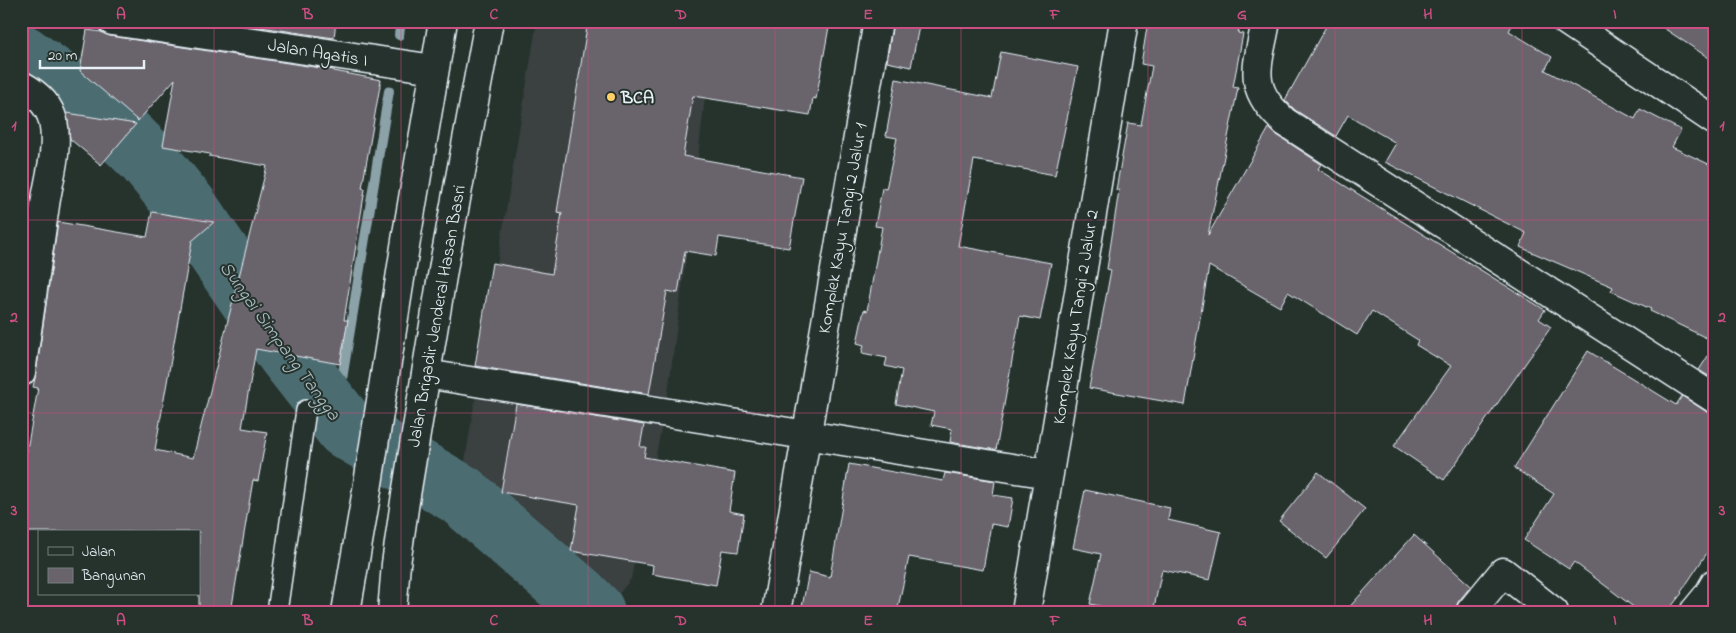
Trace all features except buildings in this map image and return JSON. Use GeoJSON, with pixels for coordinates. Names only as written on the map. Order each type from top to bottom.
{"type":"FeatureCollection","features":[{"type":"Feature","properties":{"kind":"main road","name":"Jalan Agatis I"},"geometry":{"type":"LineString","coordinates":[[112,21],[434,69]]}},
{"type":"Feature","properties":{"kind":"main road"},"geometry":{"type":"LineString","coordinates":[[346,612],[443,21]]}},
{"type":"Feature","properties":{"kind":"main road","name":"Jalan Brigadir Jenderal Hasan Basri"},"geometry":{"type":"LineString","coordinates":[[392,612],[396,564],[416,432],[488,21]]}},
{"type":"Feature","properties":{"kind":"main road","name":"Komplek Kayu Tangi 2 Jalur 1"},"geometry":{"type":"LineString","coordinates":[[776,612],[878,21]]}},
{"type":"Feature","properties":{"kind":"main road","name":"Komplek Kayu Tangi 2 Jalur 2"},"geometry":{"type":"LineString","coordinates":[[1026,612],[1124,21]]}},
{"type":"Feature","properties":{"kind":"main road"},"geometry":{"type":"LineString","coordinates":[[1266,21],[1258,63],[1257,81],[1261,94],[1271,109],[1285,122],[1715,399]]}},
{"type":"Feature","properties":{"kind":"main road"},"geometry":{"type":"LineString","coordinates":[[1566,21],[1715,121]]}},
{"type":"Feature","properties":{"kind":"main road"},"geometry":{"type":"LineString","coordinates":[[21,85],[30,90],[48,106],[53,122],[55,156],[48,187],[21,372]]}},
{"type":"Feature","properties":{"kind":"main road"},"geometry":{"type":"LineString","coordinates":[[403,258],[444,264]]}},
{"type":"Feature","properties":{"kind":"main road"},"geometry":{"type":"LineString","coordinates":[[426,374],[1049,474]]}},
{"type":"Feature","properties":{"kind":"main road"},"geometry":{"type":"LineString","coordinates":[[1470,612],[1503,572],[1554,612]]}},
{"type":"Feature","properties":{"kind":"lane"},"geometry":{"type":"LineString","coordinates":[[277,612],[306,410]]}},
{"type":"Feature","properties":{"kind":"shaded area"},"geometry":{"type":"Polygon","coordinates":[[[537,21],[714,21],[667,400],[631,579],[613,601],[534,544],[463,473],[537,21]]]}},
{"type":"Feature","properties":{"kind":"waterway"},"geometry":{"type":"LineString","coordinates":[[399,35],[401,21]]}},
{"type":"Feature","properties":{"kind":"waterway","name":"Sungai Simpang Tangga"},"geometry":{"type":"LineString","coordinates":[[21,55],[100,112],[146,157],[187,207],[288,354],[346,428],[461,495],[577,595],[594,612]]}},
{"type":"Feature","properties":{"kind":"waterway"},"geometry":{"type":"LineString","coordinates":[[336,416],[389,91]]}},
{"type":"Feature","properties":{"kind":"place","name":"BCA"},"geometry":{"type":"Point","coordinates":[611,97]}}]}
